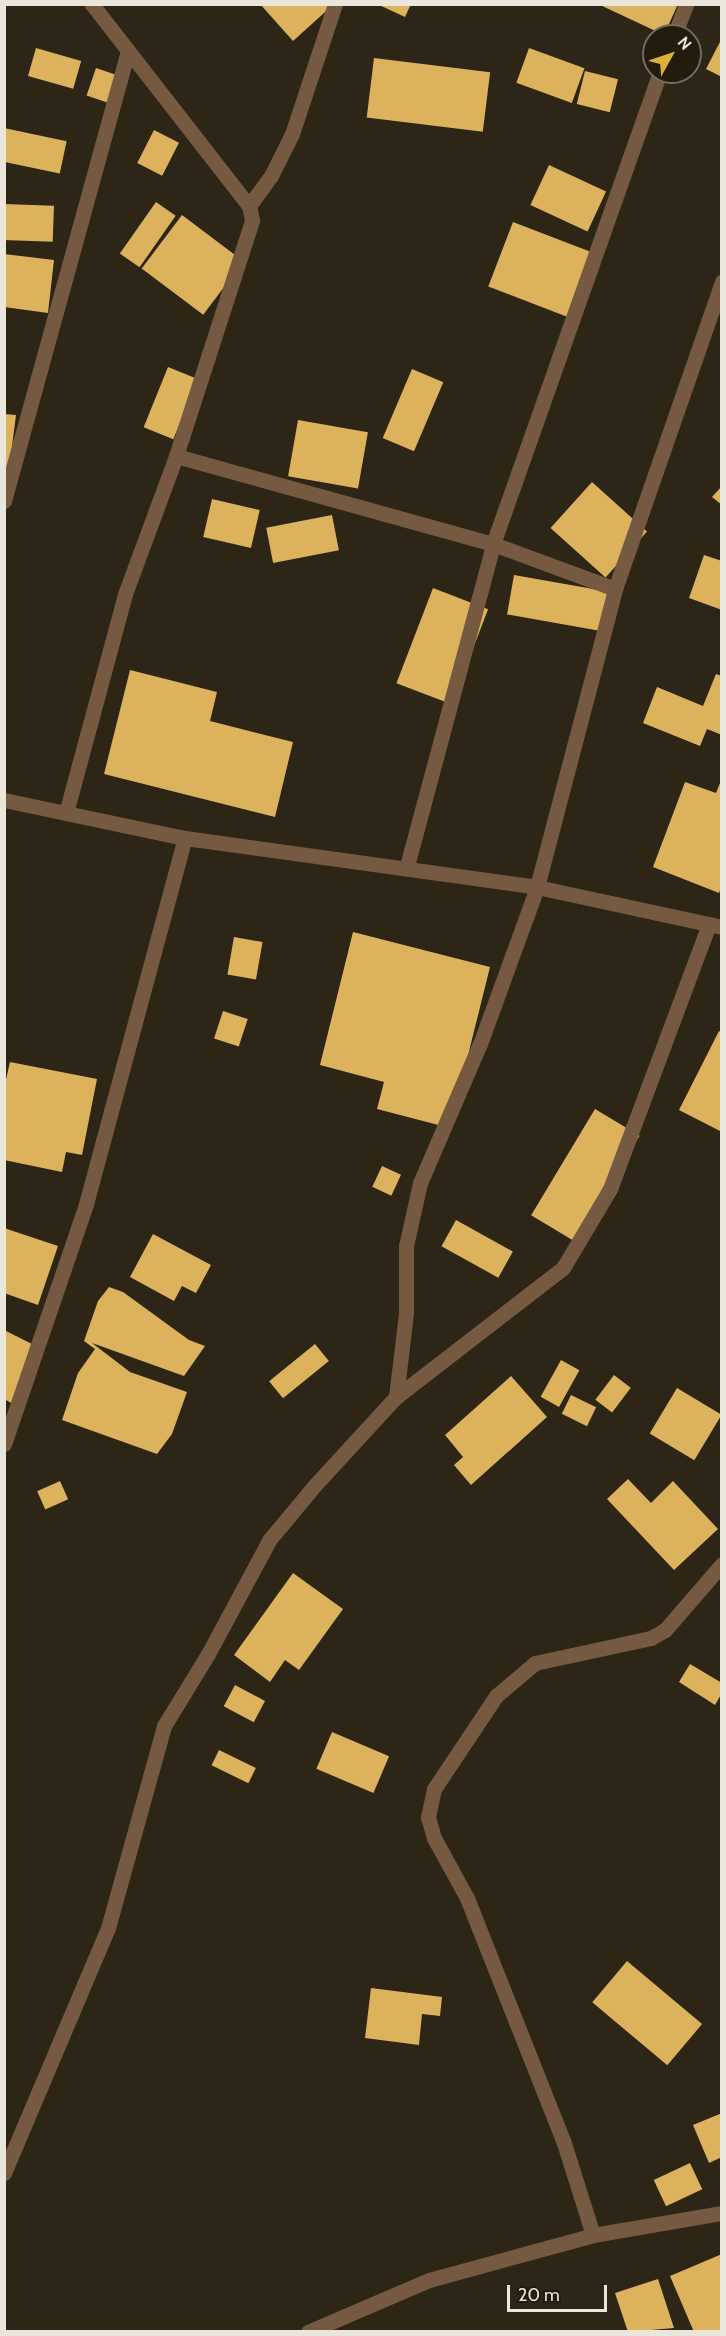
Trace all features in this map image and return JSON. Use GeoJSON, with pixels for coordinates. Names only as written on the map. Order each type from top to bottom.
{"type":"FeatureCollection","features":[{"type":"Feature","properties":{"kind":"street"},"geometry":{"type":"LineString","coordinates":[[66,813],[125,594],[176,456],[252,220],[249,206],[92,4]]}},
{"type":"Feature","properties":{"kind":"street"},"geometry":{"type":"LineString","coordinates":[[249,206],[271,176],[292,134],[335,4]]}},
{"type":"Feature","properties":{"kind":"street"},"geometry":{"type":"LineString","coordinates":[[678,24],[686,4]]}},
{"type":"Feature","properties":{"kind":"street"},"geometry":{"type":"LineString","coordinates":[[4,501],[128,51]]}},
{"type":"Feature","properties":{"kind":"street"},"geometry":{"type":"LineString","coordinates":[[407,866],[493,544],[656,84]]}},
{"type":"Feature","properties":{"kind":"street"},"geometry":{"type":"LineString","coordinates":[[396,1397],[406,1312],[406,1246],[420,1183],[480,1044],[537,887],[615,589],[722,281]]}},
{"type":"Feature","properties":{"kind":"street"},"geometry":{"type":"LineString","coordinates":[[176,456],[493,544],[615,589]]}},
{"type":"Feature","properties":{"kind":"street"},"geometry":{"type":"LineString","coordinates":[[4,800],[185,838],[407,866],[537,887],[715,925],[610,1189],[592,1225],[563,1268],[396,1397],[270,1539],[208,1654],[164,1726],[108,1928],[4,2173]]}},
{"type":"Feature","properties":{"kind":"street"},"geometry":{"type":"LineString","coordinates":[[4,1444],[86,1204],[185,838]]}},
{"type":"Feature","properties":{"kind":"street"},"geometry":{"type":"LineString","coordinates":[[593,2235],[560,2132],[467,1898],[434,1838],[428,1817],[434,1789],[496,1696],[536,1664],[651,1638],[665,1630],[722,1564]]}},
{"type":"Feature","properties":{"kind":"street"},"geometry":{"type":"LineString","coordinates":[[308,2331],[429,2280],[593,2235],[720,2217]]}},
{"type":"Feature","properties":{"kind":"building"},"geometry":{"type":"Polygon","coordinates":[[[260,4],[334,4],[293,41],[260,4]]]}},
{"type":"Feature","properties":{"kind":"building"},"geometry":{"type":"Polygon","coordinates":[[[377,4],[411,4],[405,17],[377,4]]]}},
{"type":"Feature","properties":{"kind":"building"},"geometry":{"type":"Polygon","coordinates":[[[598,4],[678,4],[669,24],[642,25],[598,4]]]}},
{"type":"Feature","properties":{"kind":"building"},"geometry":{"type":"Polygon","coordinates":[[[722,38],[722,77],[706,69],[722,38]]]}},
{"type":"Feature","properties":{"kind":"building"},"geometry":{"type":"Polygon","coordinates":[[[36,48],[81,61],[73,89],[28,76],[36,48]]]}},
{"type":"Feature","properties":{"kind":"building"},"geometry":{"type":"Polygon","coordinates":[[[529,48],[584,68],[572,103],[516,83],[529,48]]]}},
{"type":"Feature","properties":{"kind":"building"},"geometry":{"type":"Polygon","coordinates":[[[374,58],[490,72],[483,132],[367,118],[374,58]]]}},
{"type":"Feature","properties":{"kind":"building"},"geometry":{"type":"Polygon","coordinates":[[[96,68],[122,77],[113,105],[87,95],[96,68]]]}},
{"type":"Feature","properties":{"kind":"building"},"geometry":{"type":"Polygon","coordinates":[[[585,71],[618,79],[610,112],[577,104],[585,71]]]}},
{"type":"Feature","properties":{"kind":"building"},"geometry":{"type":"Polygon","coordinates":[[[4,128],[67,141],[60,174],[4,162],[4,128]]]}},
{"type":"Feature","properties":{"kind":"building"},"geometry":{"type":"Polygon","coordinates":[[[154,130],[179,143],[162,176],[137,163],[154,130]]]}},
{"type":"Feature","properties":{"kind":"building"},"geometry":{"type":"Polygon","coordinates":[[[549,165],[606,192],[588,232],[530,205],[549,165]]]}},
{"type":"Feature","properties":{"kind":"building"},"geometry":{"type":"Polygon","coordinates":[[[156,202],[176,216],[140,267],[120,254],[156,202]]]}},
{"type":"Feature","properties":{"kind":"building"},"geometry":{"type":"Polygon","coordinates":[[[4,204],[54,206],[53,242],[4,240],[4,204]]]}},
{"type":"Feature","properties":{"kind":"building"},"geometry":{"type":"Polygon","coordinates":[[[182,215],[243,261],[203,315],[142,269],[182,215]]]}},
{"type":"Feature","properties":{"kind":"building"},"geometry":{"type":"Polygon","coordinates":[[[513,222],[599,255],[574,319],[488,286],[513,222]]]}},
{"type":"Feature","properties":{"kind":"building"},"geometry":{"type":"Polygon","coordinates":[[[4,254],[54,260],[48,313],[4,307],[4,254]]]}},
{"type":"Feature","properties":{"kind":"building"},"geometry":{"type":"Polygon","coordinates":[[[168,367],[198,379],[173,439],[144,427],[168,367]]]}},
{"type":"Feature","properties":{"kind":"building"},"geometry":{"type":"Polygon","coordinates":[[[412,369],[443,382],[414,451],[383,438],[412,369]]]}},
{"type":"Feature","properties":{"kind":"building"},"geometry":{"type":"Polygon","coordinates":[[[4,414],[16,415],[9,470],[4,470],[4,414]]]}},
{"type":"Feature","properties":{"kind":"building"},"geometry":{"type":"Polygon","coordinates":[[[298,420],[368,432],[358,488],[288,476],[298,420]]]}},
{"type":"Feature","properties":{"kind":"building"},"geometry":{"type":"Polygon","coordinates":[[[592,482],[647,532],[606,578],[551,528],[592,482]]]}},
{"type":"Feature","properties":{"kind":"building"},"geometry":{"type":"Polygon","coordinates":[[[722,486],[722,505],[712,497],[722,486]]]}},
{"type":"Feature","properties":{"kind":"building"},"geometry":{"type":"Polygon","coordinates":[[[212,499],[260,510],[251,548],[203,537],[212,499]]]}},
{"type":"Feature","properties":{"kind":"building"},"geometry":{"type":"Polygon","coordinates":[[[332,515],[339,550],[273,563],[266,528],[332,515]]]}},
{"type":"Feature","properties":{"kind":"building"},"geometry":{"type":"Polygon","coordinates":[[[704,555],[722,561],[722,610],[689,598],[704,555]]]}},
{"type":"Feature","properties":{"kind":"building"},"geometry":{"type":"Polygon","coordinates":[[[514,575],[608,591],[601,631],[507,614],[514,575]]]}},
{"type":"Feature","properties":{"kind":"building"},"geometry":{"type":"Polygon","coordinates":[[[433,588],[488,609],[452,704],[396,683],[433,588]]]}},
{"type":"Feature","properties":{"kind":"building"},"geometry":{"type":"Polygon","coordinates":[[[130,670],[217,692],[210,721],[293,742],[275,817],[104,774],[130,670]]]}},
{"type":"Feature","properties":{"kind":"building"},"geometry":{"type":"Polygon","coordinates":[[[716,674],[722,676],[722,735],[707,729],[700,746],[643,723],[657,687],[703,706],[716,674]]]}},
{"type":"Feature","properties":{"kind":"building"},"geometry":{"type":"Polygon","coordinates":[[[722,778],[722,885],[719,893],[653,867],[685,782],[716,793],[722,778]]]}},
{"type":"Feature","properties":{"kind":"building"},"geometry":{"type":"Polygon","coordinates":[[[353,932],[490,967],[450,1128],[377,1109],[384,1082],[320,1065],[353,932]]]}},
{"type":"Feature","properties":{"kind":"building"},"geometry":{"type":"Polygon","coordinates":[[[234,937],[263,942],[256,979],[227,974],[234,937]]]}},
{"type":"Feature","properties":{"kind":"building"},"geometry":{"type":"Polygon","coordinates":[[[223,1011],[248,1019],[239,1047],[214,1039],[223,1011]]]}},
{"type":"Feature","properties":{"kind":"building"},"geometry":{"type":"Polygon","coordinates":[[[719,1031],[722,1033],[722,1132],[679,1110],[719,1031]]]}},
{"type":"Feature","properties":{"kind":"building"},"geometry":{"type":"Polygon","coordinates":[[[10,1062],[97,1079],[82,1155],[66,1152],[62,1172],[4,1160],[4,1088],[10,1062]]]}},
{"type":"Feature","properties":{"kind":"building"},"geometry":{"type":"Polygon","coordinates":[[[595,1109],[640,1136],[576,1242],[531,1215],[595,1109]]]}},
{"type":"Feature","properties":{"kind":"building"},"geometry":{"type":"Polygon","coordinates":[[[382,1166],[401,1175],[391,1196],[372,1187],[382,1166]]]}},
{"type":"Feature","properties":{"kind":"building"},"geometry":{"type":"Polygon","coordinates":[[[456,1220],[513,1252],[498,1278],[441,1246],[456,1220]]]}},
{"type":"Feature","properties":{"kind":"building"},"geometry":{"type":"Polygon","coordinates":[[[4,1228],[58,1246],[38,1305],[4,1293],[4,1228]]]}},
{"type":"Feature","properties":{"kind":"building"},"geometry":{"type":"Polygon","coordinates":[[[153,1234],[211,1265],[196,1293],[182,1286],[174,1301],[130,1277],[153,1234]]]}},
{"type":"Feature","properties":{"kind":"building"},"geometry":{"type":"Polygon","coordinates":[[[109,1287],[123,1292],[189,1340],[205,1346],[184,1376],[92,1343],[130,1372],[187,1392],[172,1434],[157,1454],[62,1420],[78,1373],[95,1349],[84,1341],[98,1301],[109,1287]]]}},
{"type":"Feature","properties":{"kind":"building"},"geometry":{"type":"Polygon","coordinates":[[[4,1330],[42,1349],[15,1405],[4,1399],[4,1330]]]}},
{"type":"Feature","properties":{"kind":"building"},"geometry":{"type":"Polygon","coordinates":[[[315,1344],[329,1361],[283,1398],[269,1381],[315,1344]]]}},
{"type":"Feature","properties":{"kind":"building"},"geometry":{"type":"Polygon","coordinates":[[[561,1360],[579,1370],[559,1407],[541,1397],[561,1360]]]}},
{"type":"Feature","properties":{"kind":"building"},"geometry":{"type":"Polygon","coordinates":[[[614,1375],[631,1388],[612,1412],[595,1400],[614,1375]]]}},
{"type":"Feature","properties":{"kind":"building"},"geometry":{"type":"Polygon","coordinates":[[[511,1376],[547,1417],[471,1485],[454,1465],[463,1457],[445,1435],[511,1376]]]}},
{"type":"Feature","properties":{"kind":"building"},"geometry":{"type":"Polygon","coordinates":[[[677,1388],[722,1415],[694,1460],[650,1433],[677,1388]]]}},
{"type":"Feature","properties":{"kind":"building"},"geometry":{"type":"Polygon","coordinates":[[[571,1395],[596,1407],[587,1426],[562,1414],[571,1395]]]}},
{"type":"Feature","properties":{"kind":"building"},"geometry":{"type":"Polygon","coordinates":[[[628,1479],[651,1503],[673,1481],[718,1529],[674,1570],[607,1499],[628,1479]]]}},
{"type":"Feature","properties":{"kind":"building"},"geometry":{"type":"Polygon","coordinates":[[[60,1481],[68,1499],[45,1509],[37,1491],[60,1481]]]}},
{"type":"Feature","properties":{"kind":"building"},"geometry":{"type":"Polygon","coordinates":[[[293,1573],[343,1609],[299,1670],[285,1660],[270,1682],[234,1655],[293,1573]]]}},
{"type":"Feature","properties":{"kind":"building"},"geometry":{"type":"Polygon","coordinates":[[[690,1664],[722,1683],[722,1693],[715,1705],[679,1682],[690,1664]]]}},
{"type":"Feature","properties":{"kind":"building"},"geometry":{"type":"Polygon","coordinates":[[[235,1685],[265,1701],[254,1722],[224,1706],[235,1685]]]}},
{"type":"Feature","properties":{"kind":"building"},"geometry":{"type":"Polygon","coordinates":[[[332,1732],[389,1756],[373,1793],[316,1769],[332,1732]]]}},
{"type":"Feature","properties":{"kind":"building"},"geometry":{"type":"Polygon","coordinates":[[[219,1750],[256,1768],[248,1783],[212,1765],[219,1750]]]}},
{"type":"Feature","properties":{"kind":"building"},"geometry":{"type":"Polygon","coordinates":[[[627,1961],[702,2024],[667,2065],[592,2002],[627,1961]]]}},
{"type":"Feature","properties":{"kind":"building"},"geometry":{"type":"Polygon","coordinates":[[[371,1988],[442,1997],[440,2016],[422,2014],[419,2045],[365,2038],[371,1988]]]}},
{"type":"Feature","properties":{"kind":"building"},"geometry":{"type":"Polygon","coordinates":[[[722,2113],[722,2157],[709,2163],[693,2125],[722,2113]]]}},
{"type":"Feature","properties":{"kind":"building"},"geometry":{"type":"Polygon","coordinates":[[[690,2163],[702,2189],[666,2206],[654,2180],[690,2163]]]}},
{"type":"Feature","properties":{"kind":"building"},"geometry":{"type":"Polygon","coordinates":[[[722,2254],[722,2332],[694,2332],[670,2276],[722,2254]]]}},
{"type":"Feature","properties":{"kind":"building"},"geometry":{"type":"Polygon","coordinates":[[[658,2279],[674,2328],[628,2332],[615,2293],[658,2279]]]}}]}
